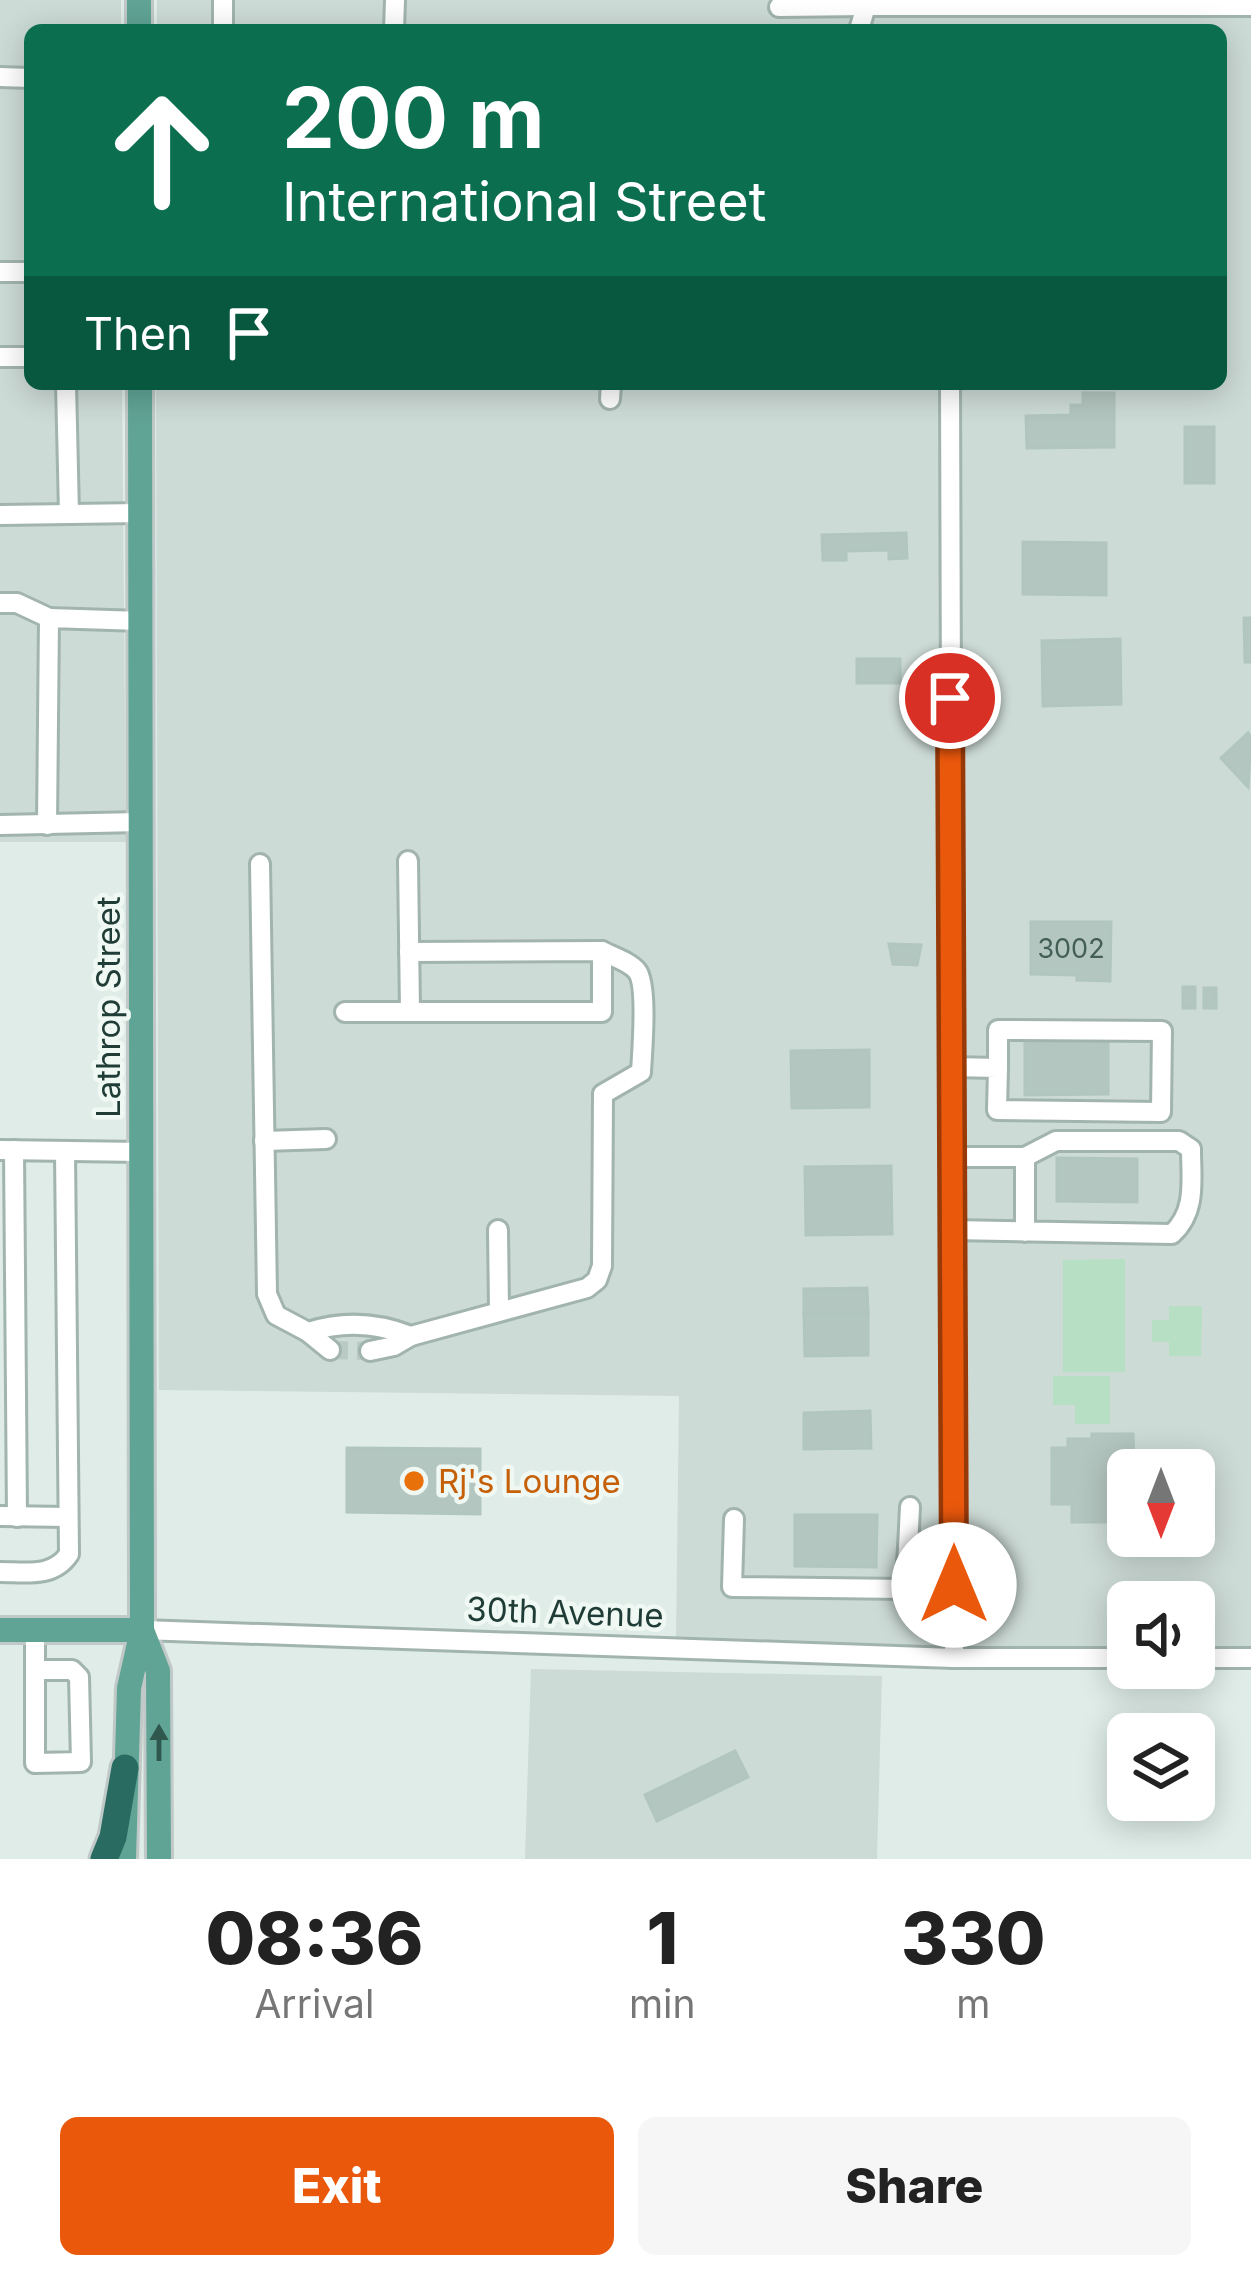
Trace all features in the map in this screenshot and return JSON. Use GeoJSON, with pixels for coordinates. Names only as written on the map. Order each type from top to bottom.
{"type":"FeatureCollection","features":[{"type":"Feature","properties":{"kind":"highway"},"geometry":{"type":"LineString","coordinates":[[104,1859],[113,1837],[125,1768]]}},
{"type":"Feature","properties":{"kind":"main road","name":"Lathrop Street"},"geometry":{"type":"LineString","coordinates":[[124,1859],[129,1688],[142,1630],[140,390]]}},
{"type":"Feature","properties":{"kind":"main road","name":"30th Avenue"},"geometry":{"type":"LineString","coordinates":[[0,1630],[142,1630]]}},
{"type":"Feature","properties":{"kind":"main road","name":"Lathrop Street"},"geometry":{"type":"LineString","coordinates":[[142,1630],[158,1671],[159,1859]]}},
{"type":"Feature","properties":{"kind":"street"},"geometry":{"type":"LineString","coordinates":[[778,7],[950,3],[1251,6]]}},
{"type":"Feature","properties":{"kind":"street"},"geometry":{"type":"LineString","coordinates":[[861,24],[866,6]]}},
{"type":"Feature","properties":{"kind":"street"},"geometry":{"type":"LineString","coordinates":[[908,6],[908,24]]}},
{"type":"Feature","properties":{"kind":"street"},"geometry":{"type":"LineString","coordinates":[[66,390],[69,513]]}},
{"type":"Feature","properties":{"kind":"street"},"geometry":{"type":"LineString","coordinates":[[950,390],[954,1658]]}},
{"type":"Feature","properties":{"kind":"street"},"geometry":{"type":"LineString","coordinates":[[0,515],[141,513]]}},
{"type":"Feature","properties":{"kind":"street"},"geometry":{"type":"LineString","coordinates":[[0,603],[17,603],[49,618],[140,621]]}},
{"type":"Feature","properties":{"kind":"street"},"geometry":{"type":"LineString","coordinates":[[47,825],[49,618]]}},
{"type":"Feature","properties":{"kind":"street"},"geometry":{"type":"LineString","coordinates":[[0,825],[140,822]]}},
{"type":"Feature","properties":{"kind":"street"},"geometry":{"type":"LineString","coordinates":[[408,862],[410,1012]]}},
{"type":"Feature","properties":{"kind":"street"},"geometry":{"type":"LineString","coordinates":[[260,865],[268,1303],[276,1315],[330,1350]]}},
{"type":"Feature","properties":{"kind":"street"},"geometry":{"type":"LineString","coordinates":[[370,1351],[500,1309],[587,1288],[597,1280],[602,1265],[603,1094],[641,1072],[641,980],[634,968],[602,951],[409,952]]}},
{"type":"Feature","properties":{"kind":"street"},"geometry":{"type":"LineString","coordinates":[[345,1012],[602,1012],[602,951]]}},
{"type":"Feature","properties":{"kind":"street"},"geometry":{"type":"LineString","coordinates":[[998,1030],[1162,1031],[1161,1112],[997,1110],[998,1068],[998,1030]]}},
{"type":"Feature","properties":{"kind":"street"},"geometry":{"type":"LineString","coordinates":[[951,1062],[998,1068]]}},
{"type":"Feature","properties":{"kind":"street"},"geometry":{"type":"LineString","coordinates":[[264,1141],[326,1139]]}},
{"type":"Feature","properties":{"kind":"street"},"geometry":{"type":"LineString","coordinates":[[952,1157],[1025,1157],[1056,1141],[1179,1142],[1191,1149],[1191,1200],[1184,1223],[1172,1234],[952,1230]]}},
{"type":"Feature","properties":{"kind":"street"},"geometry":{"type":"LineString","coordinates":[[68,1517],[9,1516],[7,1150],[142,1152]]}},
{"type":"Feature","properties":{"kind":"street"},"geometry":{"type":"LineString","coordinates":[[0,1572],[49,1571],[62,1565],[69,1554],[65,1151]]}},
{"type":"Feature","properties":{"kind":"street"},"geometry":{"type":"LineString","coordinates":[[1025,1157],[1025,1232]]}},
{"type":"Feature","properties":{"kind":"street"},"geometry":{"type":"LineString","coordinates":[[498,1230],[500,1309]]}},
{"type":"Feature","properties":{"kind":"street"},"geometry":{"type":"LineString","coordinates":[[308,1333],[330,1325],[386,1326],[411,1336]]}},
{"type":"Feature","properties":{"kind":"street"},"geometry":{"type":"LineString","coordinates":[[734,1519],[732,1587],[905,1589],[910,1507]]}},
{"type":"Feature","properties":{"kind":"street"},"geometry":{"type":"LineString","coordinates":[[908,1548],[954,1548]]}},
{"type":"Feature","properties":{"kind":"street"},"geometry":{"type":"LineString","coordinates":[[35,1630],[35,1670],[35,1763],[82,1762],[79,1677],[72,1670],[35,1670]]}},
{"type":"Feature","properties":{"kind":"street","name":"30th Avenue"},"geometry":{"type":"LineString","coordinates":[[142,1630],[954,1658],[1107,1658]]}},
{"type":"Feature","properties":{"kind":"street"},"geometry":{"type":"LineString","coordinates":[[1215,1658],[1251,1658]]}},
{"type":"Feature","properties":{"kind":"shaded area"},"geometry":{"type":"Polygon","coordinates":[[[0,0],[121,0],[121,24],[24,24],[24,390],[122,390],[126,842],[0,842],[0,0]]]}},
{"type":"Feature","properties":{"kind":"shaded area"},"geometry":{"type":"Polygon","coordinates":[[[157,0],[1251,0],[1251,1652],[1215,1652],[1215,1581],[1107,1581],[1107,1651],[676,1641],[679,1396],[159,1390],[156,390],[1227,390],[1227,24],[157,24],[157,0]]]}},
{"type":"Feature","properties":{"kind":"shaded area"},"geometry":{"type":"Polygon","coordinates":[[[531,1669],[882,1676],[877,1859],[525,1859],[531,1669]]]}},
{"type":"Feature","properties":{"kind":"green space"},"geometry":{"type":"Polygon","coordinates":[[[1125,1259],[1125,1372],[1063,1372],[1063,1260],[1125,1259]]]}},
{"type":"Feature","properties":{"kind":"green space"},"geometry":{"type":"Polygon","coordinates":[[[1169,1306],[1202,1306],[1201,1356],[1169,1356],[1169,1342],[1152,1342],[1152,1320],[1169,1320],[1169,1306]]]}},
{"type":"Feature","properties":{"kind":"green space"},"geometry":{"type":"Polygon","coordinates":[[[1053,1376],[1110,1376],[1110,1424],[1075,1424],[1075,1405],[1053,1405],[1053,1376]]]}},
{"type":"Feature","properties":{"kind":"building"},"geometry":{"type":"Polygon","coordinates":[[[1083,393],[1114,393],[1114,447],[1027,448],[1026,416],[1071,415],[1071,405],[1083,405],[1083,393]]]}},
{"type":"Feature","properties":{"kind":"building"},"geometry":{"type":"Polygon","coordinates":[[[1185,427],[1214,427],[1214,483],[1185,483],[1185,427]]]}},
{"type":"Feature","properties":{"kind":"building"},"geometry":{"type":"Polygon","coordinates":[[[906,533],[907,558],[889,559],[889,550],[846,551],[846,560],[823,560],[822,535],[906,533]]]}},
{"type":"Feature","properties":{"kind":"building"},"geometry":{"type":"Polygon","coordinates":[[[1023,542],[1106,543],[1106,595],[1023,594],[1023,542]]]}},
{"type":"Feature","properties":{"kind":"building"},"geometry":{"type":"Polygon","coordinates":[[[1244,618],[1251,618],[1251,662],[1245,662],[1244,618]]]}},
{"type":"Feature","properties":{"kind":"building"},"geometry":{"type":"Polygon","coordinates":[[[1120,639],[1121,704],[1043,706],[1042,641],[1120,639]]]}},
{"type":"Feature","properties":{"kind":"building"},"geometry":{"type":"Polygon","coordinates":[[[857,659],[900,659],[900,683],[857,683],[857,659]]]}},
{"type":"Feature","properties":{"kind":"building"},"geometry":{"type":"Polygon","coordinates":[[[1248,733],[1251,737],[1248,787],[1221,758],[1248,733]]]}},
{"type":"Feature","properties":{"kind":"building"},"geometry":{"type":"Polygon","coordinates":[[[1031,922],[1111,922],[1110,981],[1031,974],[1031,922]]]}},
{"type":"Feature","properties":{"kind":"building"},"geometry":{"type":"Polygon","coordinates":[[[889,944],[921,945],[917,965],[893,964],[889,944]]]}},
{"type":"Feature","properties":{"kind":"building"},"geometry":{"type":"Polygon","coordinates":[[[1183,987],[1195,987],[1195,1008],[1183,1008],[1183,987]]]}},
{"type":"Feature","properties":{"kind":"building"},"geometry":{"type":"Polygon","coordinates":[[[1204,988],[1216,988],[1216,1008],[1204,1008],[1204,988]]]}},
{"type":"Feature","properties":{"kind":"building"},"geometry":{"type":"Polygon","coordinates":[[[1108,1039],[1108,1094],[1025,1095],[1025,1040],[1108,1039]]]}},
{"type":"Feature","properties":{"kind":"building"},"geometry":{"type":"Polygon","coordinates":[[[869,1050],[869,1107],[792,1108],[791,1051],[869,1050]]]}},
{"type":"Feature","properties":{"kind":"building"},"geometry":{"type":"Polygon","coordinates":[[[1057,1158],[1137,1159],[1137,1202],[1057,1201],[1057,1158]]]}},
{"type":"Feature","properties":{"kind":"building"},"geometry":{"type":"Polygon","coordinates":[[[891,1166],[892,1234],[806,1235],[805,1167],[891,1166]]]}},
{"type":"Feature","properties":{"kind":"building"},"geometry":{"type":"Polygon","coordinates":[[[867,1288],[868,1313],[804,1314],[804,1289],[867,1288]]]}},
{"type":"Feature","properties":{"kind":"building"},"geometry":{"type":"Polygon","coordinates":[[[868,1313],[868,1355],[805,1356],[804,1314],[868,1313]]]}},
{"type":"Feature","properties":{"kind":"building"},"geometry":{"type":"Polygon","coordinates":[[[870,1411],[871,1448],[804,1449],[804,1413],[870,1411]]]}},
{"type":"Feature","properties":{"kind":"building"},"geometry":{"type":"Polygon","coordinates":[[[1092,1434],[1133,1434],[1133,1449],[1107,1449],[1107,1522],[1072,1522],[1072,1504],[1052,1504],[1052,1448],[1068,1448],[1068,1439],[1092,1439],[1092,1434]]]}},
{"type":"Feature","properties":{"kind":"building","name":"Rj's Lounge"},"geometry":{"type":"Polygon","coordinates":[[[347,1448],[480,1449],[480,1514],[347,1512],[347,1448]]]}},
{"type":"Feature","properties":{"kind":"building"},"geometry":{"type":"Polygon","coordinates":[[[795,1515],[877,1515],[876,1567],[795,1566],[795,1515]]]}},
{"type":"Feature","properties":{"kind":"building"},"geometry":{"type":"Polygon","coordinates":[[[735,1751],[748,1777],[657,1821],[645,1795],[735,1751]]]}},
{"type":"Feature","properties":{"kind":"tunnel"},"geometry":{"type":"LineString","coordinates":[[330,1350],[370,1351]]}},
{"type":"Feature","properties":{"kind":"place","name":"Rj's Lounge"},"geometry":{"type":"Point","coordinates":[414,1481]}},
{"type":"Feature","properties":{"kind":"route"},"geometry":{"type":"LineString","coordinates":[[950,698],[954,1585]]}}]}
